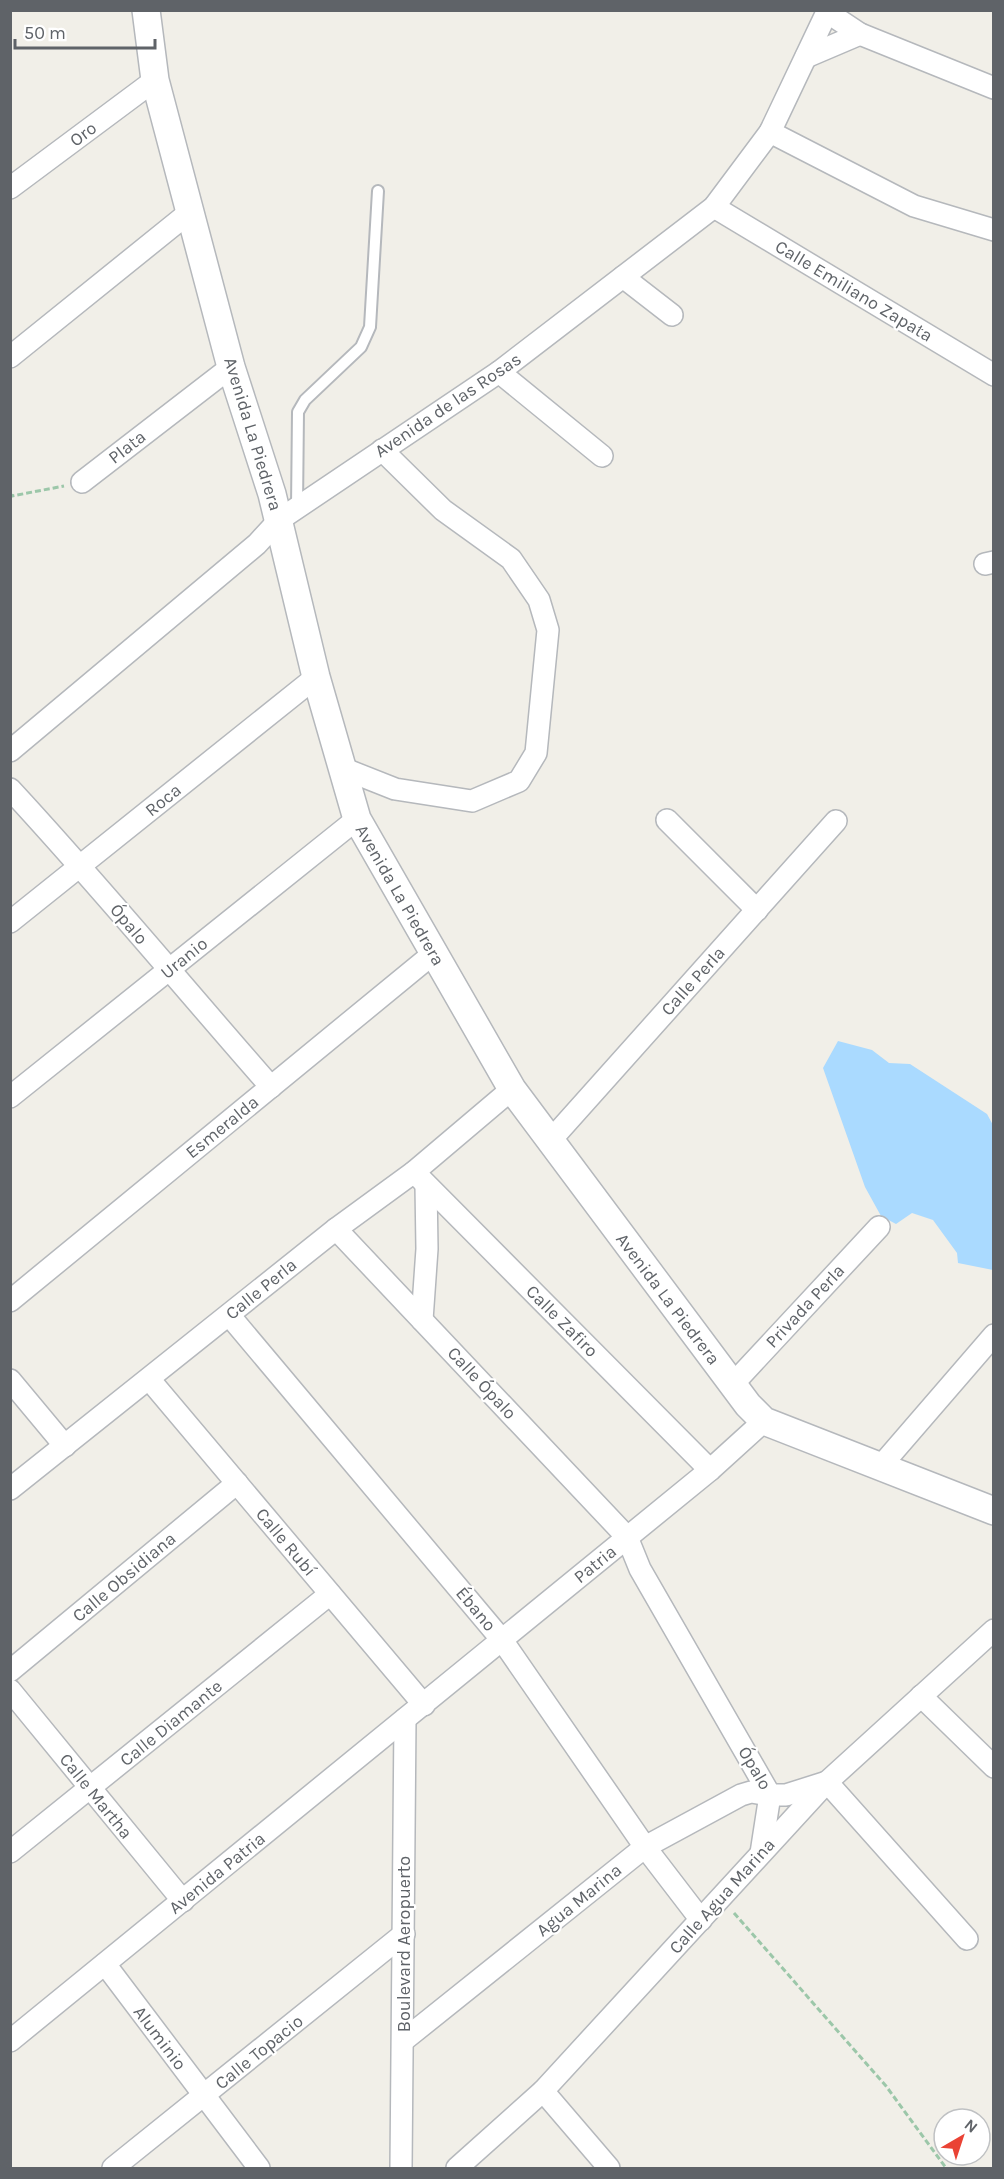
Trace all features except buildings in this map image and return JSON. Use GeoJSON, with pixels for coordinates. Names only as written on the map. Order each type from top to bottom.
{"type":"FeatureCollection","features":[{"type":"Feature","properties":{"kind":"street","name":"Avenida La Piedrera"},"geometry":{"type":"LineString","coordinates":[[147,10],[155,80],[231,367],[288,513],[316,677],[357,819],[512,1089],[732,1385],[764,1421],[993,1511]]}},
{"type":"Feature","properties":{"kind":"street"},"geometry":{"type":"LineString","coordinates":[[828,11],[860,34],[993,88]]}},
{"type":"Feature","properties":{"kind":"street","name":"Avenida de las Rosas"},"geometry":{"type":"LineString","coordinates":[[10,751],[257,544],[288,513],[499,372],[714,207],[770,132],[828,11]]}},
{"type":"Feature","properties":{"kind":"street"},"geometry":{"type":"LineString","coordinates":[[806,57],[860,34]]}},
{"type":"Feature","properties":{"kind":"street","name":"Oro"},"geometry":{"type":"LineString","coordinates":[[10,188],[155,80]]}},
{"type":"Feature","properties":{"kind":"street"},"geometry":{"type":"LineString","coordinates":[[770,132],[914,206],[993,230]]}},
{"type":"Feature","properties":{"kind":"street","name":"Calle Emiliano Zapata"},"geometry":{"type":"LineString","coordinates":[[714,207],[993,375]]}},
{"type":"Feature","properties":{"kind":"street"},"geometry":{"type":"LineString","coordinates":[[10,357],[191,211]]}},
{"type":"Feature","properties":{"kind":"street"},"geometry":{"type":"LineString","coordinates":[[623,277],[672,315]]}},
{"type":"Feature","properties":{"kind":"street","name":"Plata"},"geometry":{"type":"LineString","coordinates":[[82,482],[231,367]]}},
{"type":"Feature","properties":{"kind":"street"},"geometry":{"type":"LineString","coordinates":[[499,372],[602,456]]}},
{"type":"Feature","properties":{"kind":"street"},"geometry":{"type":"LineString","coordinates":[[342,768],[395,789],[472,801],[519,781],[536,753],[548,630],[539,600],[511,559],[443,510],[382,450]]}},
{"type":"Feature","properties":{"kind":"street","name":"Roca"},"geometry":{"type":"LineString","coordinates":[[10,922],[316,677]]}},
{"type":"Feature","properties":{"kind":"street","name":"Ópalo"},"geometry":{"type":"LineString","coordinates":[[10,789],[81,866],[168,971],[271,1087]]}},
{"type":"Feature","properties":{"kind":"street","name":"Uranio"},"geometry":{"type":"LineString","coordinates":[[10,1097],[357,819]]}},
{"type":"Feature","properties":{"kind":"street"},"geometry":{"type":"LineString","coordinates":[[668,820],[757,909]]}},
{"type":"Feature","properties":{"kind":"street","name":"Calle Perla"},"geometry":{"type":"LineString","coordinates":[[550,1141],[836,821]]}},
{"type":"Feature","properties":{"kind":"street","name":"Esmeralda"},"geometry":{"type":"LineString","coordinates":[[10,1301],[434,953]]}},
{"type":"Feature","properties":{"kind":"street","name":"Calle Perla"},"geometry":{"type":"LineString","coordinates":[[10,1489],[336,1229],[420,1178],[512,1089]]}},
{"type":"Feature","properties":{"kind":"street"},"geometry":{"type":"LineString","coordinates":[[420,1178],[427,1249],[422,1320]]}},
{"type":"Feature","properties":{"kind":"street","name":"Calle Zafiro"},"geometry":{"type":"LineString","coordinates":[[420,1178],[710,1470]]}},
{"type":"Feature","properties":{"kind":"street","name":"Privada Perla"},"geometry":{"type":"LineString","coordinates":[[732,1385],[879,1227]]}},
{"type":"Feature","properties":{"kind":"street","name":"Calle Ópalo"},"geometry":{"type":"LineString","coordinates":[[336,1229],[627,1537]]}},
{"type":"Feature","properties":{"kind":"street","name":"Ébano"},"geometry":{"type":"LineString","coordinates":[[229,1315],[502,1640],[645,1847],[701,1920]]}},
{"type":"Feature","properties":{"kind":"street"},"geometry":{"type":"LineString","coordinates":[[880,1467],[993,1335]]}},
{"type":"Feature","properties":{"kind":"street","name":"Calle Rubí"},"geometry":{"type":"LineString","coordinates":[[149,1379],[424,1704]]}},
{"type":"Feature","properties":{"kind":"street"},"geometry":{"type":"LineString","coordinates":[[10,1380],[65,1446]]}},
{"type":"Feature","properties":{"kind":"street","name":"Patria"},"geometry":{"type":"LineString","coordinates":[[424,1704],[710,1470],[764,1421]]}},
{"type":"Feature","properties":{"kind":"street","name":"Calle Obsidiana"},"geometry":{"type":"LineString","coordinates":[[10,1671],[237,1483]]}},
{"type":"Feature","properties":{"kind":"street","name":"Ópalo"},"geometry":{"type":"LineString","coordinates":[[627,1537],[640,1569],[770,1795],[786,1795],[827,1782]]}},
{"type":"Feature","properties":{"kind":"street","name":"Calle Diamante"},"geometry":{"type":"LineString","coordinates":[[10,1851],[330,1594]]}},
{"type":"Feature","properties":{"kind":"street","name":"Calle Agua Marina"},"geometry":{"type":"LineString","coordinates":[[457,2169],[543,2091],[827,1782],[993,1630]]}},
{"type":"Feature","properties":{"kind":"street","name":"Calle Martha"},"geometry":{"type":"LineString","coordinates":[[10,1690],[183,1901]]}},
{"type":"Feature","properties":{"kind":"street"},"geometry":{"type":"LineString","coordinates":[[921,1696],[993,1767]]}},
{"type":"Feature","properties":{"kind":"street","name":"Avenida Patria"},"geometry":{"type":"LineString","coordinates":[[10,2042],[424,1704]]}},
{"type":"Feature","properties":{"kind":"street","name":"Boulevard Aeropuerto"},"geometry":{"type":"LineString","coordinates":[[401,2169],[404,2040],[405,1719]]}},
{"type":"Feature","properties":{"kind":"street"},"geometry":{"type":"LineString","coordinates":[[827,1782],[967,1939]]}},
{"type":"Feature","properties":{"kind":"street","name":"Agua Marina"},"geometry":{"type":"LineString","coordinates":[[404,2040],[645,1847],[741,1795],[751,1792],[770,1795]]}},
{"type":"Feature","properties":{"kind":"street"},"geometry":{"type":"LineString","coordinates":[[761,1853],[770,1795]]}},
{"type":"Feature","properties":{"kind":"street","name":"Calle Topacio"},"geometry":{"type":"LineString","coordinates":[[112,2169],[205,2097],[404,1934]]}},
{"type":"Feature","properties":{"kind":"street","name":"Aluminio"},"geometry":{"type":"LineString","coordinates":[[105,1964],[259,2169]]}},
{"type":"Feature","properties":{"kind":"street"},"geometry":{"type":"LineString","coordinates":[[543,2091],[609,2169]]}},
{"type":"Feature","properties":{"kind":"lane"},"geometry":{"type":"LineString","coordinates":[[288,513],[298,412],[305,400],[362,347],[370,327],[378,191]]}},
{"type":"Feature","properties":{"kind":"path"},"geometry":{"type":"LineString","coordinates":[[10,493],[12,496],[82,482]]}},
{"type":"Feature","properties":{"kind":"path"},"geometry":{"type":"LineString","coordinates":[[721,1898],[886,2086],[946,2169]]}},
{"type":"Feature","properties":{"kind":"water"},"geometry":{"type":"Polygon","coordinates":[[[838,1041],[872,1050],[889,1063],[910,1064],[987,1114],[994,1127],[993,1270],[958,1263],[957,1253],[933,1220],[912,1213],[896,1224],[881,1216],[865,1187],[823,1068],[838,1041]]]}}]}
